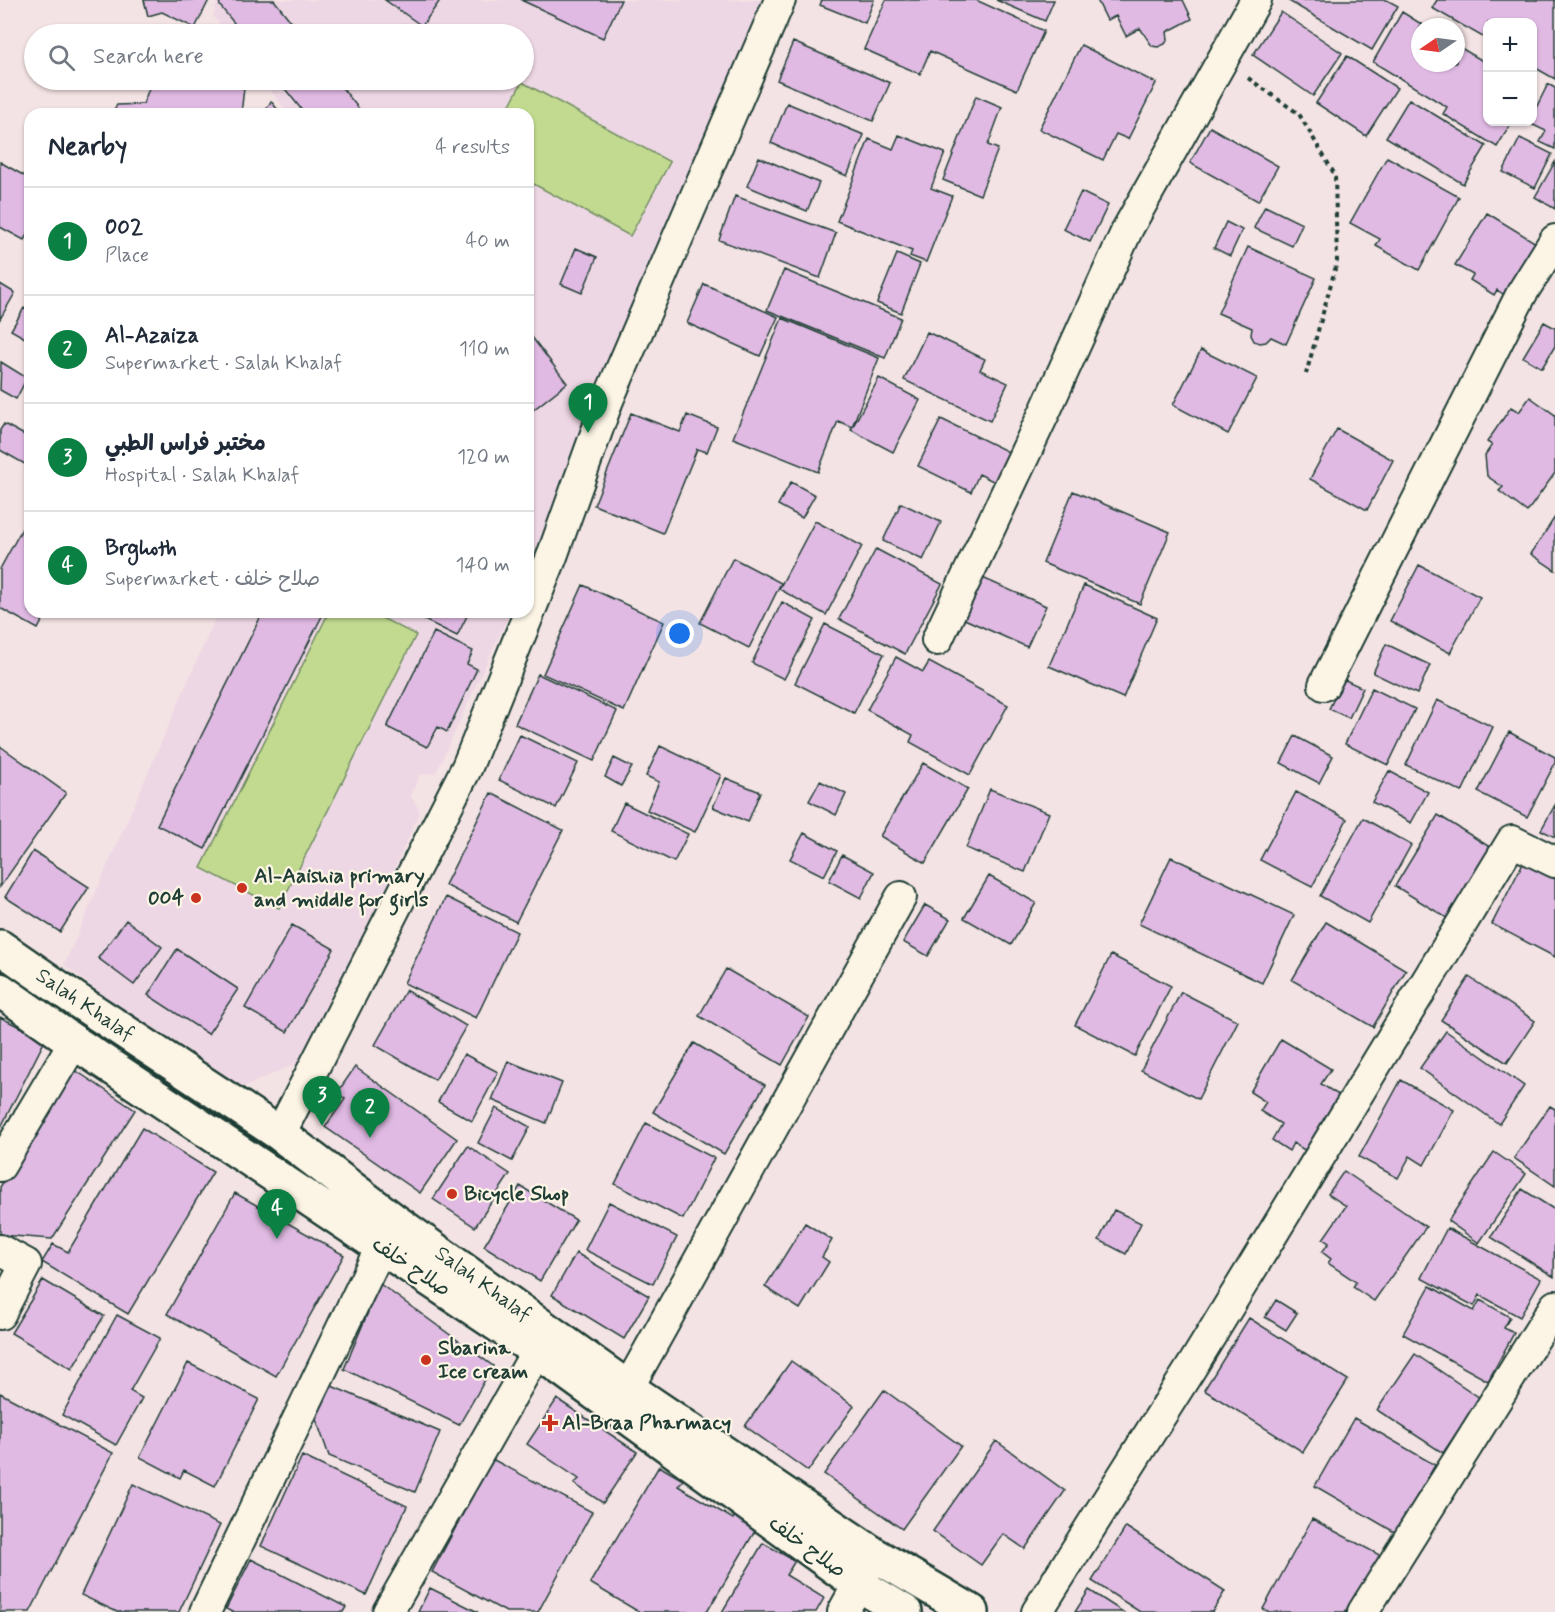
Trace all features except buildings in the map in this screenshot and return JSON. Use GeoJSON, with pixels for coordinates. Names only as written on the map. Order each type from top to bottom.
{"type":"FeatureCollection","features":[{"type":"Feature","properties":{"kind":"main road","name":"Salah Khalaf"},"geometry":{"type":"LineString","coordinates":[[0,947],[280,1134],[392,1219],[628,1388],[874,1555],[972,1612]]}},
{"type":"Feature","properties":{"kind":"main road","name":"صلاح خلف"},"geometry":{"type":"LineString","coordinates":[[0,990],[74,1042],[537,1351],[851,1598],[905,1612]]}},
{"type":"Feature","properties":{"kind":"street"},"geometry":{"type":"LineString","coordinates":[[534,601],[608,400],[780,0]]}},
{"type":"Feature","properties":{"kind":"street"},"geometry":{"type":"LineString","coordinates":[[938,640],[1128,228],[1256,0]]}},
{"type":"Feature","properties":{"kind":"street"},"geometry":{"type":"LineString","coordinates":[[1324,685],[1522,293],[1555,240]]}},
{"type":"Feature","properties":{"kind":"street"},"geometry":{"type":"LineString","coordinates":[[280,1134],[467,767],[527,618]]}},
{"type":"Feature","properties":{"kind":"street"},"geometry":{"type":"LineString","coordinates":[[1036,1612],[1194,1363],[1512,841],[1555,862]]}},
{"type":"Feature","properties":{"kind":"street"},"geometry":{"type":"LineString","coordinates":[[628,1388],[901,897]]}},
{"type":"Feature","properties":{"kind":"street"},"geometry":{"type":"LineString","coordinates":[[0,1166],[74,1042]]}},
{"type":"Feature","properties":{"kind":"street"},"geometry":{"type":"LineString","coordinates":[[205,1612],[381,1247]]}},
{"type":"Feature","properties":{"kind":"street"},"geometry":{"type":"LineString","coordinates":[[0,1250],[26,1264],[0,1314]]}},
{"type":"Feature","properties":{"kind":"street"},"geometry":{"type":"LineString","coordinates":[[1363,1612],[1555,1306]]}},
{"type":"Feature","properties":{"kind":"street"},"geometry":{"type":"LineString","coordinates":[[388,1612],[537,1351]]}},
{"type":"Feature","properties":{"kind":"street"},"geometry":{"type":"LineString","coordinates":[[851,1598],[874,1555]]}},
{"type":"Feature","properties":{"kind":"path"},"geometry":{"type":"LineString","coordinates":[[1223,61],[1299,114],[1335,175],[1337,262],[1306,374]]}},
{"type":"Feature","properties":{"kind":"shaded area"},"geometry":{"type":"Polygon","coordinates":[[[218,0],[769,0],[534,555],[534,108],[284,108],[270,90],[534,90],[534,24],[219,24],[213,16],[218,0]]]}},
{"type":"Feature","properties":{"kind":"shaded area","name":"Al-Aaishia primary and middle for girls"},"geometry":{"type":"Polygon","coordinates":[[[215,618],[507,618],[436,773],[420,775],[411,796],[420,811],[317,1045],[302,1061],[237,1090],[169,1045],[64,965],[215,618]]]}},
{"type":"Feature","properties":{"kind":"green space"},"geometry":{"type":"Polygon","coordinates":[[[534,88],[670,162],[630,236],[534,184],[534,108],[508,108],[518,90],[534,88]]]}},
{"type":"Feature","properties":{"kind":"green space"},"geometry":{"type":"Polygon","coordinates":[[[326,618],[382,618],[416,635],[279,908],[201,868],[326,618]]]}},
{"type":"Feature","properties":{"kind":"place","name":"002"},"geometry":{"type":"Point","coordinates":[588,433]}},
{"type":"Feature","properties":{"kind":"place","name":"Al-Aaishia primary and middle for girls"},"geometry":{"type":"Point","coordinates":[242,888]}},
{"type":"Feature","properties":{"kind":"place","name":"004"},"geometry":{"type":"Point","coordinates":[196,898]}},
{"type":"Feature","properties":{"kind":"place","name":"مختبر فراس الطبي"},"geometry":{"type":"Point","coordinates":[322,1126]}},
{"type":"Feature","properties":{"kind":"place","name":"Al-Azaiza"},"geometry":{"type":"Point","coordinates":[370,1138]}},
{"type":"Feature","properties":{"kind":"place","name":"Bicycle Shop"},"geometry":{"type":"Point","coordinates":[452,1194]}},
{"type":"Feature","properties":{"kind":"place","name":"Brghoth"},"geometry":{"type":"Point","coordinates":[277,1239]}},
{"type":"Feature","properties":{"kind":"place","name":"Sbarina Ice cream"},"geometry":{"type":"Point","coordinates":[426,1360]}},
{"type":"Feature","properties":{"kind":"place","name":"Al-Braa Pharmacy"},"geometry":{"type":"Point","coordinates":[550,1423]}}]}
